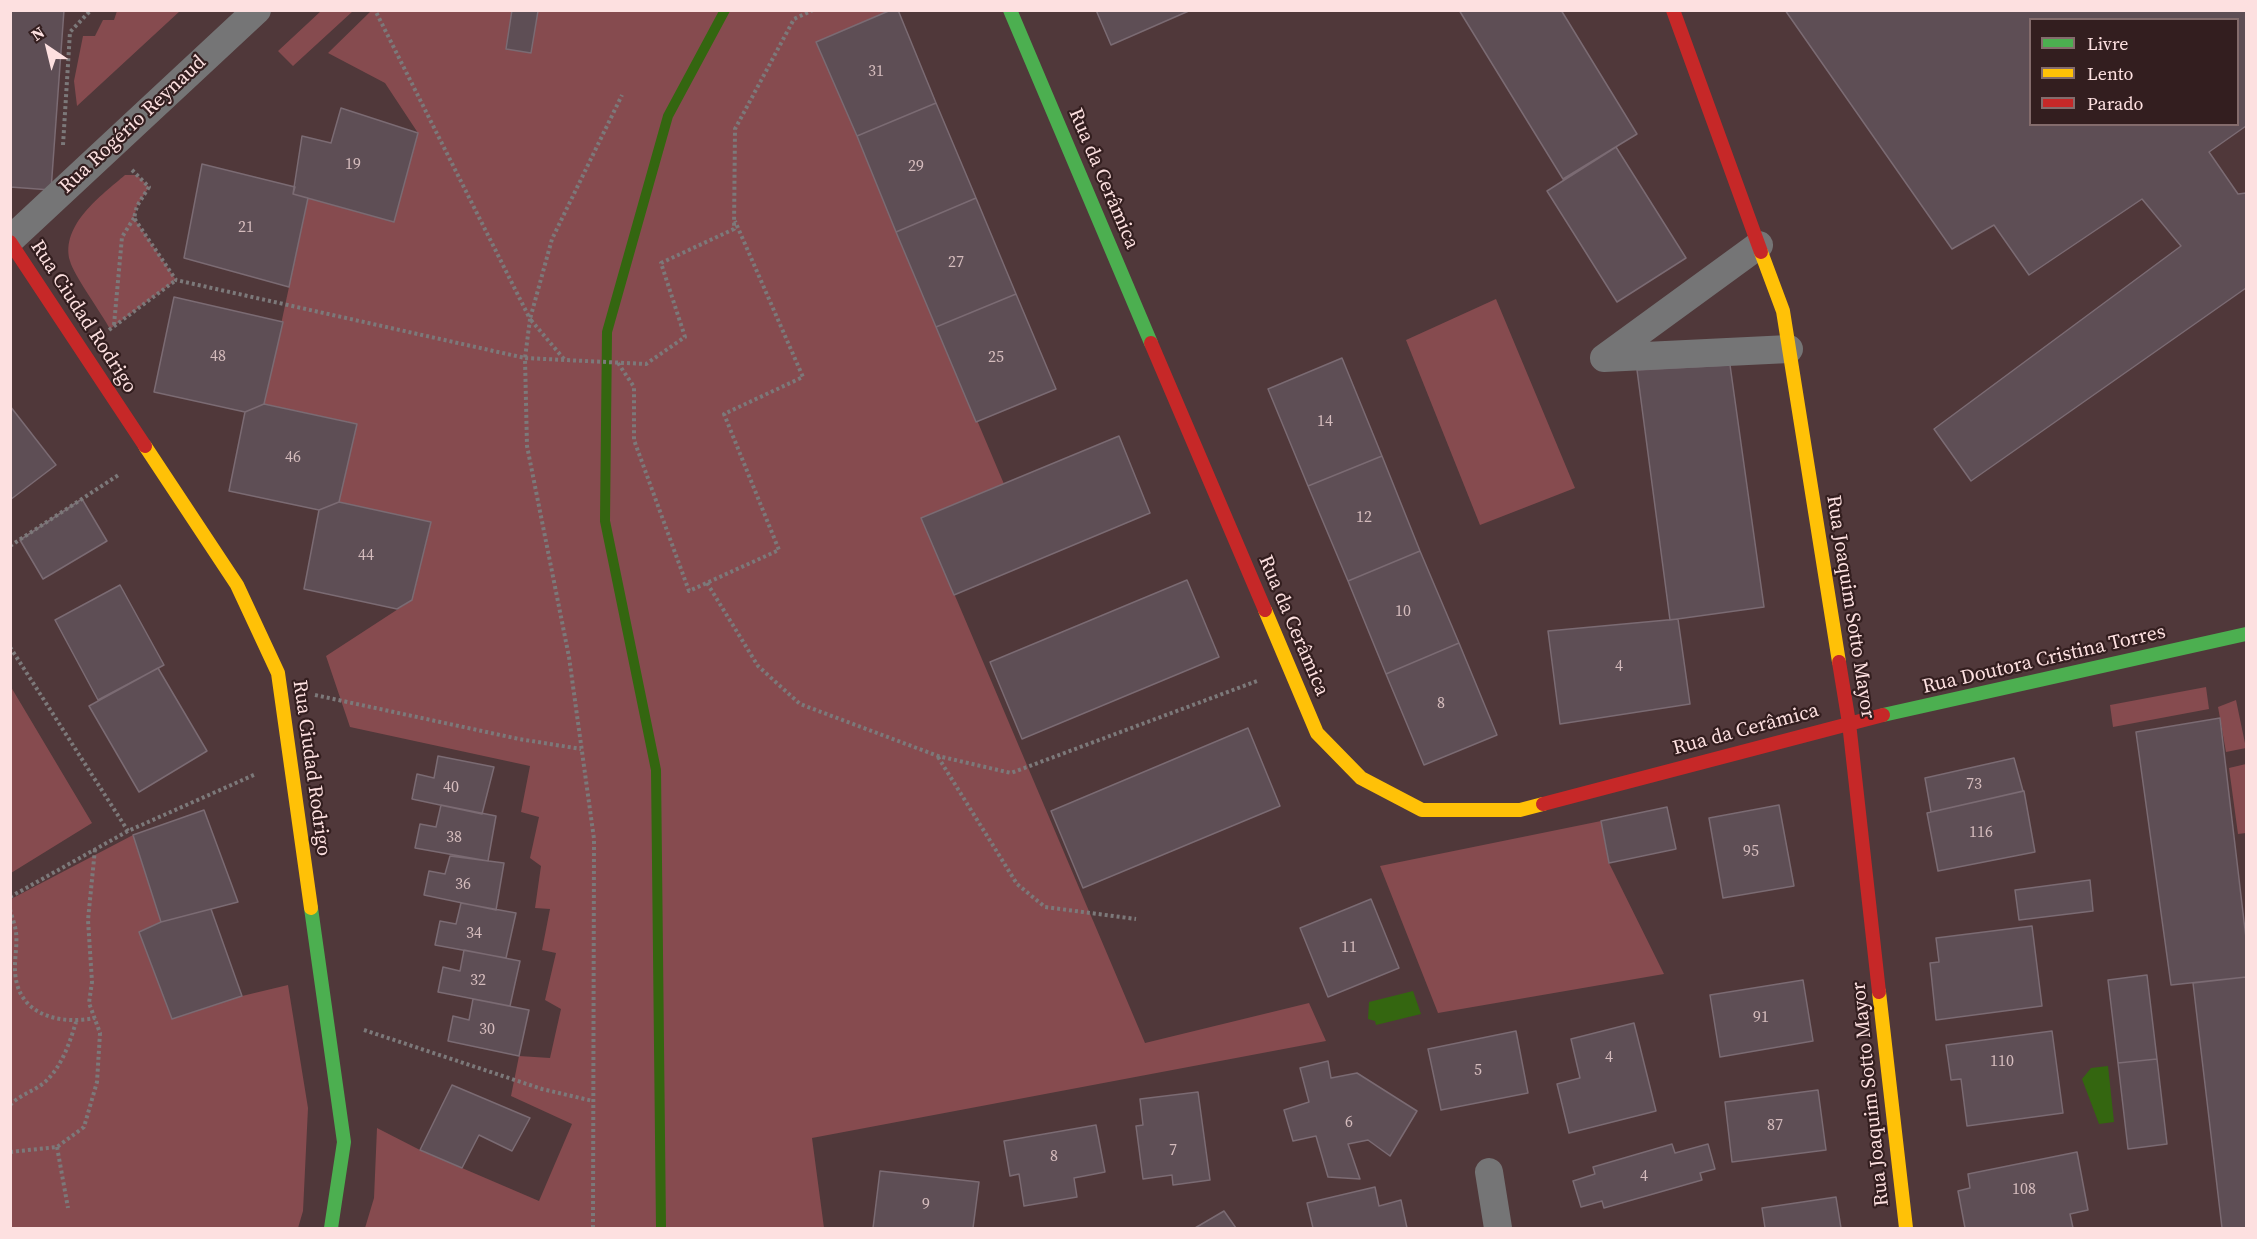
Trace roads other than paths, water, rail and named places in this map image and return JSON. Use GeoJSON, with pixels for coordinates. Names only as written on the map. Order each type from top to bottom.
{"type":"FeatureCollection","features":[{"type":"Feature","properties":{"kind":"street","name":"Rua Rogério Reynaud"},"geometry":{"type":"LineString","coordinates":[[10,241],[256,10]]}},
{"type":"Feature","properties":{"kind":"street","name":"Rua da Cerâmica"},"geometry":{"type":"LineString","coordinates":[[1010,10],[1317,733],[1361,778],[1422,810],[1520,810],[1849,723]]}},
{"type":"Feature","properties":{"kind":"street","name":"Rua Joaquim Sotto Mayor"},"geometry":{"type":"LineString","coordinates":[[1673,10],[1783,311],[1849,723],[1906,1228]]}},
{"type":"Feature","properties":{"kind":"street","name":"Rua Ciudad Rodrigo"},"geometry":{"type":"LineString","coordinates":[[10,241],[237,585],[278,673],[344,1142],[330,1228]]}},
{"type":"Feature","properties":{"kind":"street"},"geometry":{"type":"LineString","coordinates":[[1759,245],[1604,358],[1789,349]]}},
{"type":"Feature","properties":{"kind":"street","name":"Rua Doutora Cristina Torres"},"geometry":{"type":"LineString","coordinates":[[1849,723],[2246,638]]}},
{"type":"Feature","properties":{"kind":"street"},"geometry":{"type":"LineString","coordinates":[[1489,1172],[1498,1228]]}},
{"type":"Feature","properties":{"kind":"waterway"},"geometry":{"type":"LineString","coordinates":[[661,1228],[656,770],[605,521],[607,332],[668,116],[725,10]]}}]}
